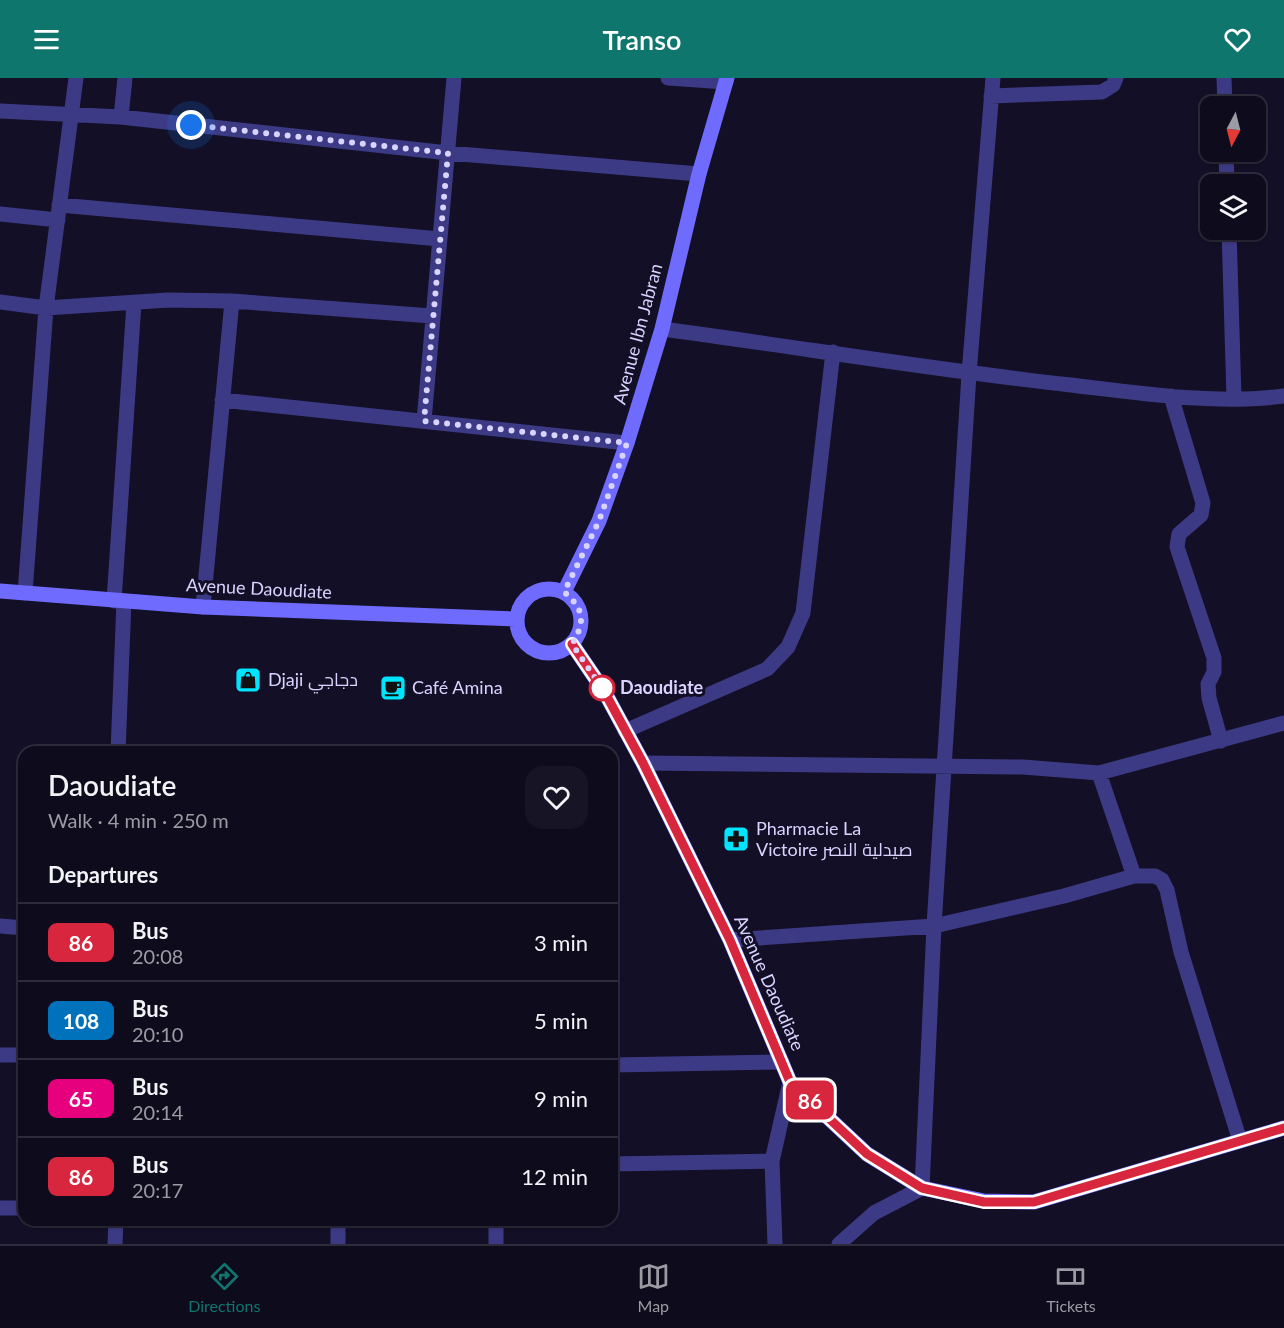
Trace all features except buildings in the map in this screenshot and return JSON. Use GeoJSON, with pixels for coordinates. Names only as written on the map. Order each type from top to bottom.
{"type":"FeatureCollection","features":[{"type":"Feature","properties":{"kind":"street"},"geometry":{"type":"LineString","coordinates":[[25,593],[46,308],[76,78]]}},
{"type":"Feature","properties":{"kind":"street"},"geometry":{"type":"LineString","coordinates":[[121,117],[125,78]]}},
{"type":"Feature","properties":{"kind":"street"},"geometry":{"type":"LineString","coordinates":[[424,421],[454,78]]}},
{"type":"Feature","properties":{"kind":"street"},"geometry":{"type":"LineString","coordinates":[[668,78],[726,80]]}},
{"type":"Feature","properties":{"kind":"street"},"geometry":{"type":"LineString","coordinates":[[839,1244],[874,1213],[922,1188],[934,926],[969,374],[993,78]]}},
{"type":"Feature","properties":{"kind":"street"},"geometry":{"type":"LineString","coordinates":[[991,96],[1102,92],[1113,85],[1116,78]]}},
{"type":"Feature","properties":{"kind":"street"},"geometry":{"type":"LineString","coordinates":[[1224,78],[1225,96]]}},
{"type":"Feature","properties":{"kind":"street","name":"Avenue Ibn Jabran"},"geometry":{"type":"LineString","coordinates":[[564,592],[599,521],[627,443],[662,328],[699,174],[726,80]]}},
{"type":"Feature","properties":{"kind":"street"},"geometry":{"type":"LineString","coordinates":[[0,111],[121,117],[448,153],[699,174]]}},
{"type":"Feature","properties":{"kind":"street"},"geometry":{"type":"LineString","coordinates":[[0,213],[58,213],[440,239]]}},
{"type":"Feature","properties":{"kind":"street"},"geometry":{"type":"LineString","coordinates":[[1228,240],[1234,398]]}},
{"type":"Feature","properties":{"kind":"street"},"geometry":{"type":"LineString","coordinates":[[0,302],[46,308],[168,300],[232,301],[432,316]]}},
{"type":"Feature","properties":{"kind":"street"},"geometry":{"type":"LineString","coordinates":[[203,607],[232,301]]}},
{"type":"Feature","properties":{"kind":"street"},"geometry":{"type":"LineString","coordinates":[[118,746],[119,601],[134,303]]}},
{"type":"Feature","properties":{"kind":"street"},"geometry":{"type":"LineString","coordinates":[[662,328],[969,374],[1171,396],[1234,398],[1284,396]]}},
{"type":"Feature","properties":{"kind":"street"},"geometry":{"type":"LineString","coordinates":[[625,731],[767,669],[788,647],[803,614],[833,352]]}},
{"type":"Feature","properties":{"kind":"street"},"geometry":{"type":"LineString","coordinates":[[1171,396],[1203,503],[1201,515],[1179,534],[1177,548],[1214,658],[1214,672],[1208,684],[1209,698],[1221,741]]}},
{"type":"Feature","properties":{"kind":"street"},"geometry":{"type":"LineString","coordinates":[[222,400],[627,443]]}},
{"type":"Feature","properties":{"kind":"street"},"geometry":{"type":"LineString","coordinates":[[551,588],[564,592],[575,602],[581,616],[580,631],[572,644],[559,652],[543,652],[529,647],[519,635],[516,619],[519,607],[527,596],[538,590],[551,588]]}},
{"type":"Feature","properties":{"kind":"street","name":"Avenue Daoudiate"},"geometry":{"type":"LineString","coordinates":[[0,591],[203,607],[516,619]]}},
{"type":"Feature","properties":{"kind":"street","name":"Avenue Daoudiate"},"geometry":{"type":"LineString","coordinates":[[572,644],[604,691],[643,763],[730,940],[790,1082],[867,1154],[922,1188],[984,1202],[1034,1202],[1284,1128]]}},
{"type":"Feature","properties":{"kind":"street"},"geometry":{"type":"LineString","coordinates":[[643,763],[945,768],[1023,767],[1099,772],[1284,723]]}},
{"type":"Feature","properties":{"kind":"street"},"geometry":{"type":"LineString","coordinates":[[1099,772],[1134,876]]}},
{"type":"Feature","properties":{"kind":"street"},"geometry":{"type":"LineString","coordinates":[[730,940],[934,926],[1064,896],[1134,876],[1155,876],[1162,880],[1167,890],[1181,952],[1240,1141]]}},
{"type":"Feature","properties":{"kind":"street"},"geometry":{"type":"LineString","coordinates":[[0,926],[18,928]]}},
{"type":"Feature","properties":{"kind":"street"},"geometry":{"type":"LineString","coordinates":[[0,1055],[18,1055]]}},
{"type":"Feature","properties":{"kind":"street"},"geometry":{"type":"LineString","coordinates":[[618,1065],[782,1062]]}},
{"type":"Feature","properties":{"kind":"street"},"geometry":{"type":"LineString","coordinates":[[776,1244],[772,1161],[790,1082]]}},
{"type":"Feature","properties":{"kind":"street"},"geometry":{"type":"LineString","coordinates":[[618,1164],[772,1161]]}},
{"type":"Feature","properties":{"kind":"street"},"geometry":{"type":"LineString","coordinates":[[0,1208],[18,1208]]}},
{"type":"Feature","properties":{"kind":"street"},"geometry":{"type":"LineString","coordinates":[[115,1244],[116,1226]]}},
{"type":"Feature","properties":{"kind":"street"},"geometry":{"type":"LineString","coordinates":[[338,1226],[338,1244]]}},
{"type":"Feature","properties":{"kind":"street"},"geometry":{"type":"LineString","coordinates":[[496,1226],[496,1244]]}},
{"type":"Feature","properties":{"kind":"bus line","name":"86"},"geometry":{"type":"LineString","coordinates":[[572,644],[604,691],[643,763],[730,940],[790,1082],[867,1154],[922,1188],[984,1202],[1034,1202],[1284,1128]]}},
{"type":"Feature","properties":{"kind":"place","name":"Djaji دجاجي"},"geometry":{"type":"Point","coordinates":[248,680]}},
{"type":"Feature","properties":{"kind":"place","name":"Café Amina"},"geometry":{"type":"Point","coordinates":[393,688]}},
{"type":"Feature","properties":{"kind":"place","name":"Daoudiate"},"geometry":{"type":"Point","coordinates":[602,688]}},
{"type":"Feature","properties":{"kind":"place","name":"Pharmacie La Victoire صيدلية النصر"},"geometry":{"type":"Point","coordinates":[736,839]}},
{"type":"Feature","properties":{"kind":"route"},"geometry":{"type":"LineString","coordinates":[[191,125],[448,153],[424,421],[627,443],[599,521],[564,592],[575,602],[581,616],[580,631],[572,644],[604,691],[602,688]]}}]}
